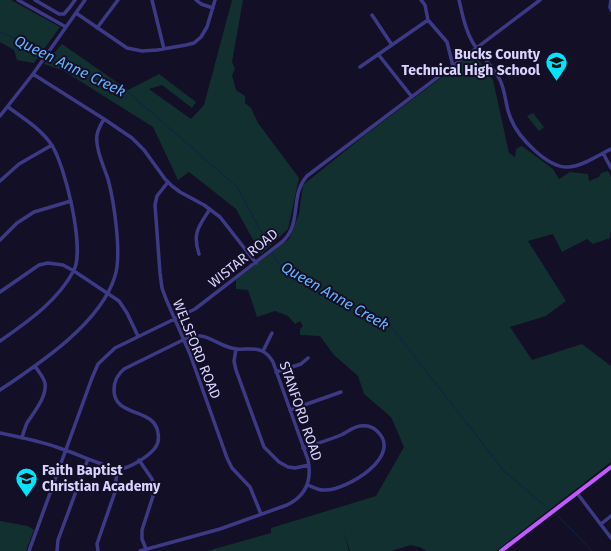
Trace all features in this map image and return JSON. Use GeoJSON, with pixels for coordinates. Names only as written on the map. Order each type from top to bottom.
{"type":"FeatureCollection","features":[{"type":"Feature","properties":{"kind":"main road"},"geometry":{"type":"LineString","coordinates":[[501,551],[611,467]]}},
{"type":"Feature","properties":{"kind":"street"},"geometry":{"type":"LineString","coordinates":[[18,0],[66,27]]}},
{"type":"Feature","properties":{"kind":"street"},"geometry":{"type":"LineString","coordinates":[[35,0],[59,14],[64,14],[75,0]]}},
{"type":"Feature","properties":{"kind":"street"},"geometry":{"type":"LineString","coordinates":[[0,116],[33,74],[85,0]]}},
{"type":"Feature","properties":{"kind":"street"},"geometry":{"type":"LineString","coordinates":[[97,28],[118,0]]}},
{"type":"Feature","properties":{"kind":"street"},"geometry":{"type":"LineString","coordinates":[[152,0],[164,49]]}},
{"type":"Feature","properties":{"kind":"street"},"geometry":{"type":"LineString","coordinates":[[196,0],[201,4],[213,8]]}},
{"type":"Feature","properties":{"kind":"street"},"geometry":{"type":"LineString","coordinates":[[76,13],[122,45],[133,50],[145,51],[164,49],[196,42],[206,31],[215,0]]}},
{"type":"Feature","properties":{"kind":"street"},"geometry":{"type":"LineString","coordinates":[[421,0],[425,5],[428,20],[447,42],[453,66]]}},
{"type":"Feature","properties":{"kind":"street"},"geometry":{"type":"LineString","coordinates":[[459,0],[470,38],[500,79],[509,114],[521,137],[550,162],[564,167],[576,166],[611,149]]}},
{"type":"Feature","properties":{"kind":"street","name":"WISTAR ROAD"},"geometry":{"type":"LineString","coordinates":[[29,551],[98,364],[115,348],[175,319],[202,304],[286,239],[294,222],[298,192],[304,180],[317,168],[540,0]]}},
{"type":"Feature","properties":{"kind":"street"},"geometry":{"type":"LineString","coordinates":[[610,0],[610,8]]}},
{"type":"Feature","properties":{"kind":"street"},"geometry":{"type":"LineString","coordinates":[[372,15],[392,44]]}},
{"type":"Feature","properties":{"kind":"street"},"geometry":{"type":"LineString","coordinates":[[360,67],[428,20]]}},
{"type":"Feature","properties":{"kind":"street"},"geometry":{"type":"LineString","coordinates":[[378,54],[412,97]]}},
{"type":"Feature","properties":{"kind":"street"},"geometry":{"type":"LineString","coordinates":[[33,74],[104,119],[136,142],[144,150],[168,182],[180,192],[210,209],[224,222],[256,263]]}},
{"type":"Feature","properties":{"kind":"street"},"geometry":{"type":"LineString","coordinates":[[0,341],[36,315],[63,286],[74,271],[77,250],[71,201],[57,156],[52,145],[44,135],[8,107]]}},
{"type":"Feature","properties":{"kind":"street"},"geometry":{"type":"LineString","coordinates":[[0,390],[35,366],[68,340],[92,315],[108,293],[116,272],[118,256],[113,200],[97,143],[97,133],[104,119]]}},
{"type":"Feature","properties":{"kind":"street"},"geometry":{"type":"LineString","coordinates":[[0,181],[20,164],[52,145]]}},
{"type":"Feature","properties":{"kind":"street"},"geometry":{"type":"LineString","coordinates":[[603,153],[611,168]]}},
{"type":"Feature","properties":{"kind":"street","name":"WELSFORD ROAD"},"geometry":{"type":"LineString","coordinates":[[168,182],[157,196],[155,205],[162,288],[184,340],[227,458],[232,468],[250,487],[261,514]]}},
{"type":"Feature","properties":{"kind":"street"},"geometry":{"type":"LineString","coordinates":[[0,240],[17,224],[34,212],[71,201]]}},
{"type":"Feature","properties":{"kind":"street"},"geometry":{"type":"LineString","coordinates":[[199,254],[196,234],[210,209]]}},
{"type":"Feature","properties":{"kind":"street"},"geometry":{"type":"LineString","coordinates":[[0,292],[32,269],[44,263],[58,264],[74,271],[121,303],[138,336]]}},
{"type":"Feature","properties":{"kind":"street"},"geometry":{"type":"LineString","coordinates":[[263,351],[272,333]]}},
{"type":"Feature","properties":{"kind":"street","name":"STANFORD ROAD"},"geometry":{"type":"LineString","coordinates":[[118,469],[126,468],[151,452],[156,446],[158,436],[158,429],[149,418],[126,409],[116,400],[114,388],[118,376],[126,367],[192,336],[202,336],[230,348],[263,351],[270,357],[309,465],[310,472],[308,485]]}},
{"type":"Feature","properties":{"kind":"street"},"geometry":{"type":"LineString","coordinates":[[236,349],[234,364],[262,445],[279,462],[288,467],[295,468],[309,465]]}},
{"type":"Feature","properties":{"kind":"street"},"geometry":{"type":"LineString","coordinates":[[276,372],[301,364],[308,358]]}},
{"type":"Feature","properties":{"kind":"street"},"geometry":{"type":"LineString","coordinates":[[22,438],[26,424],[37,408],[44,391],[45,383],[35,366]]}},
{"type":"Feature","properties":{"kind":"street"},"geometry":{"type":"LineString","coordinates":[[290,410],[341,392]]}},
{"type":"Feature","properties":{"kind":"street"},"geometry":{"type":"LineString","coordinates":[[140,551],[220,529],[292,503],[300,496],[308,485],[321,490],[329,490],[357,479],[381,458],[384,451],[384,443],[381,435],[376,430],[371,427],[362,426],[303,448]]}},
{"type":"Feature","properties":{"kind":"street"},"geometry":{"type":"LineString","coordinates":[[0,433],[66,450],[118,469],[115,492],[97,544],[98,551]]}},
{"type":"Feature","properties":{"kind":"street"},"geometry":{"type":"LineString","coordinates":[[57,551],[58,540],[88,459]]}},
{"type":"Feature","properties":{"kind":"street"},"geometry":{"type":"LineString","coordinates":[[139,460],[155,486],[154,496],[142,530],[142,538],[146,549]]}},
{"type":"Feature","properties":{"kind":"street"},"geometry":{"type":"LineString","coordinates":[[577,493],[611,538]]}},
{"type":"Feature","properties":{"kind":"street"},"geometry":{"type":"LineString","coordinates":[[601,524],[611,516]]}},
{"type":"Feature","properties":{"kind":"green space"},"geometry":{"type":"Polygon","coordinates":[[[0,0],[11,0],[60,27],[34,63],[17,60],[14,50],[0,42],[0,0]]]}},
{"type":"Feature","properties":{"kind":"green space"},"geometry":{"type":"Polygon","coordinates":[[[232,0],[243,0],[232,62],[235,69],[232,75],[236,90],[245,96],[245,103],[251,108],[258,123],[299,178],[288,229],[261,254],[236,209],[189,172],[178,180],[153,127],[64,71],[44,64],[62,44],[128,90],[159,74],[196,102],[192,108],[162,85],[149,89],[191,119],[204,105],[232,0]]]}},
{"type":"Feature","properties":{"kind":"green space"},"geometry":{"type":"Polygon","coordinates":[[[474,53],[493,80],[509,153],[515,157],[516,149],[522,146],[553,169],[559,179],[570,172],[588,174],[589,181],[599,177],[601,173],[608,171],[611,177],[610,238],[593,244],[587,239],[562,252],[553,234],[528,241],[566,301],[546,316],[510,327],[532,360],[582,344],[611,366],[611,462],[496,551],[426,551],[422,548],[411,545],[391,551],[350,551],[344,532],[349,551],[207,551],[271,533],[271,528],[376,496],[404,447],[391,417],[364,394],[358,376],[334,355],[320,336],[300,335],[300,329],[303,326],[300,321],[295,324],[288,316],[275,311],[257,317],[248,290],[236,289],[236,280],[289,239],[299,214],[303,185],[365,135],[474,53]]]}},
{"type":"Feature","properties":{"kind":"green space"},"geometry":{"type":"Polygon","coordinates":[[[533,113],[544,127],[539,131],[527,116],[533,113]]]}},
{"type":"Feature","properties":{"kind":"green space"},"geometry":{"type":"Polygon","coordinates":[[[0,521],[28,526],[34,530],[26,551],[0,551],[0,521]]]}},
{"type":"Feature","properties":{"kind":"waterway","name":"Queen Anne Creek"},"geometry":{"type":"LineString","coordinates":[[0,32],[61,58],[128,92],[237,187],[270,248]]}},
{"type":"Feature","properties":{"kind":"waterway","name":"Queen Anne Creek"},"geometry":{"type":"LineString","coordinates":[[271,251],[278,263],[390,325],[504,471],[551,511]]}},
{"type":"Feature","properties":{"kind":"waterway","name":"Queen Anne Creek"},"geometry":{"type":"LineString","coordinates":[[554,513],[592,551]]}},
{"type":"Feature","properties":{"kind":"place","name":"Bucks County Technical High School"},"geometry":{"type":"Point","coordinates":[556,82]}},
{"type":"Feature","properties":{"kind":"place","name":"Faith Baptist Christian Academy"},"geometry":{"type":"Point","coordinates":[27,498]}}]}
